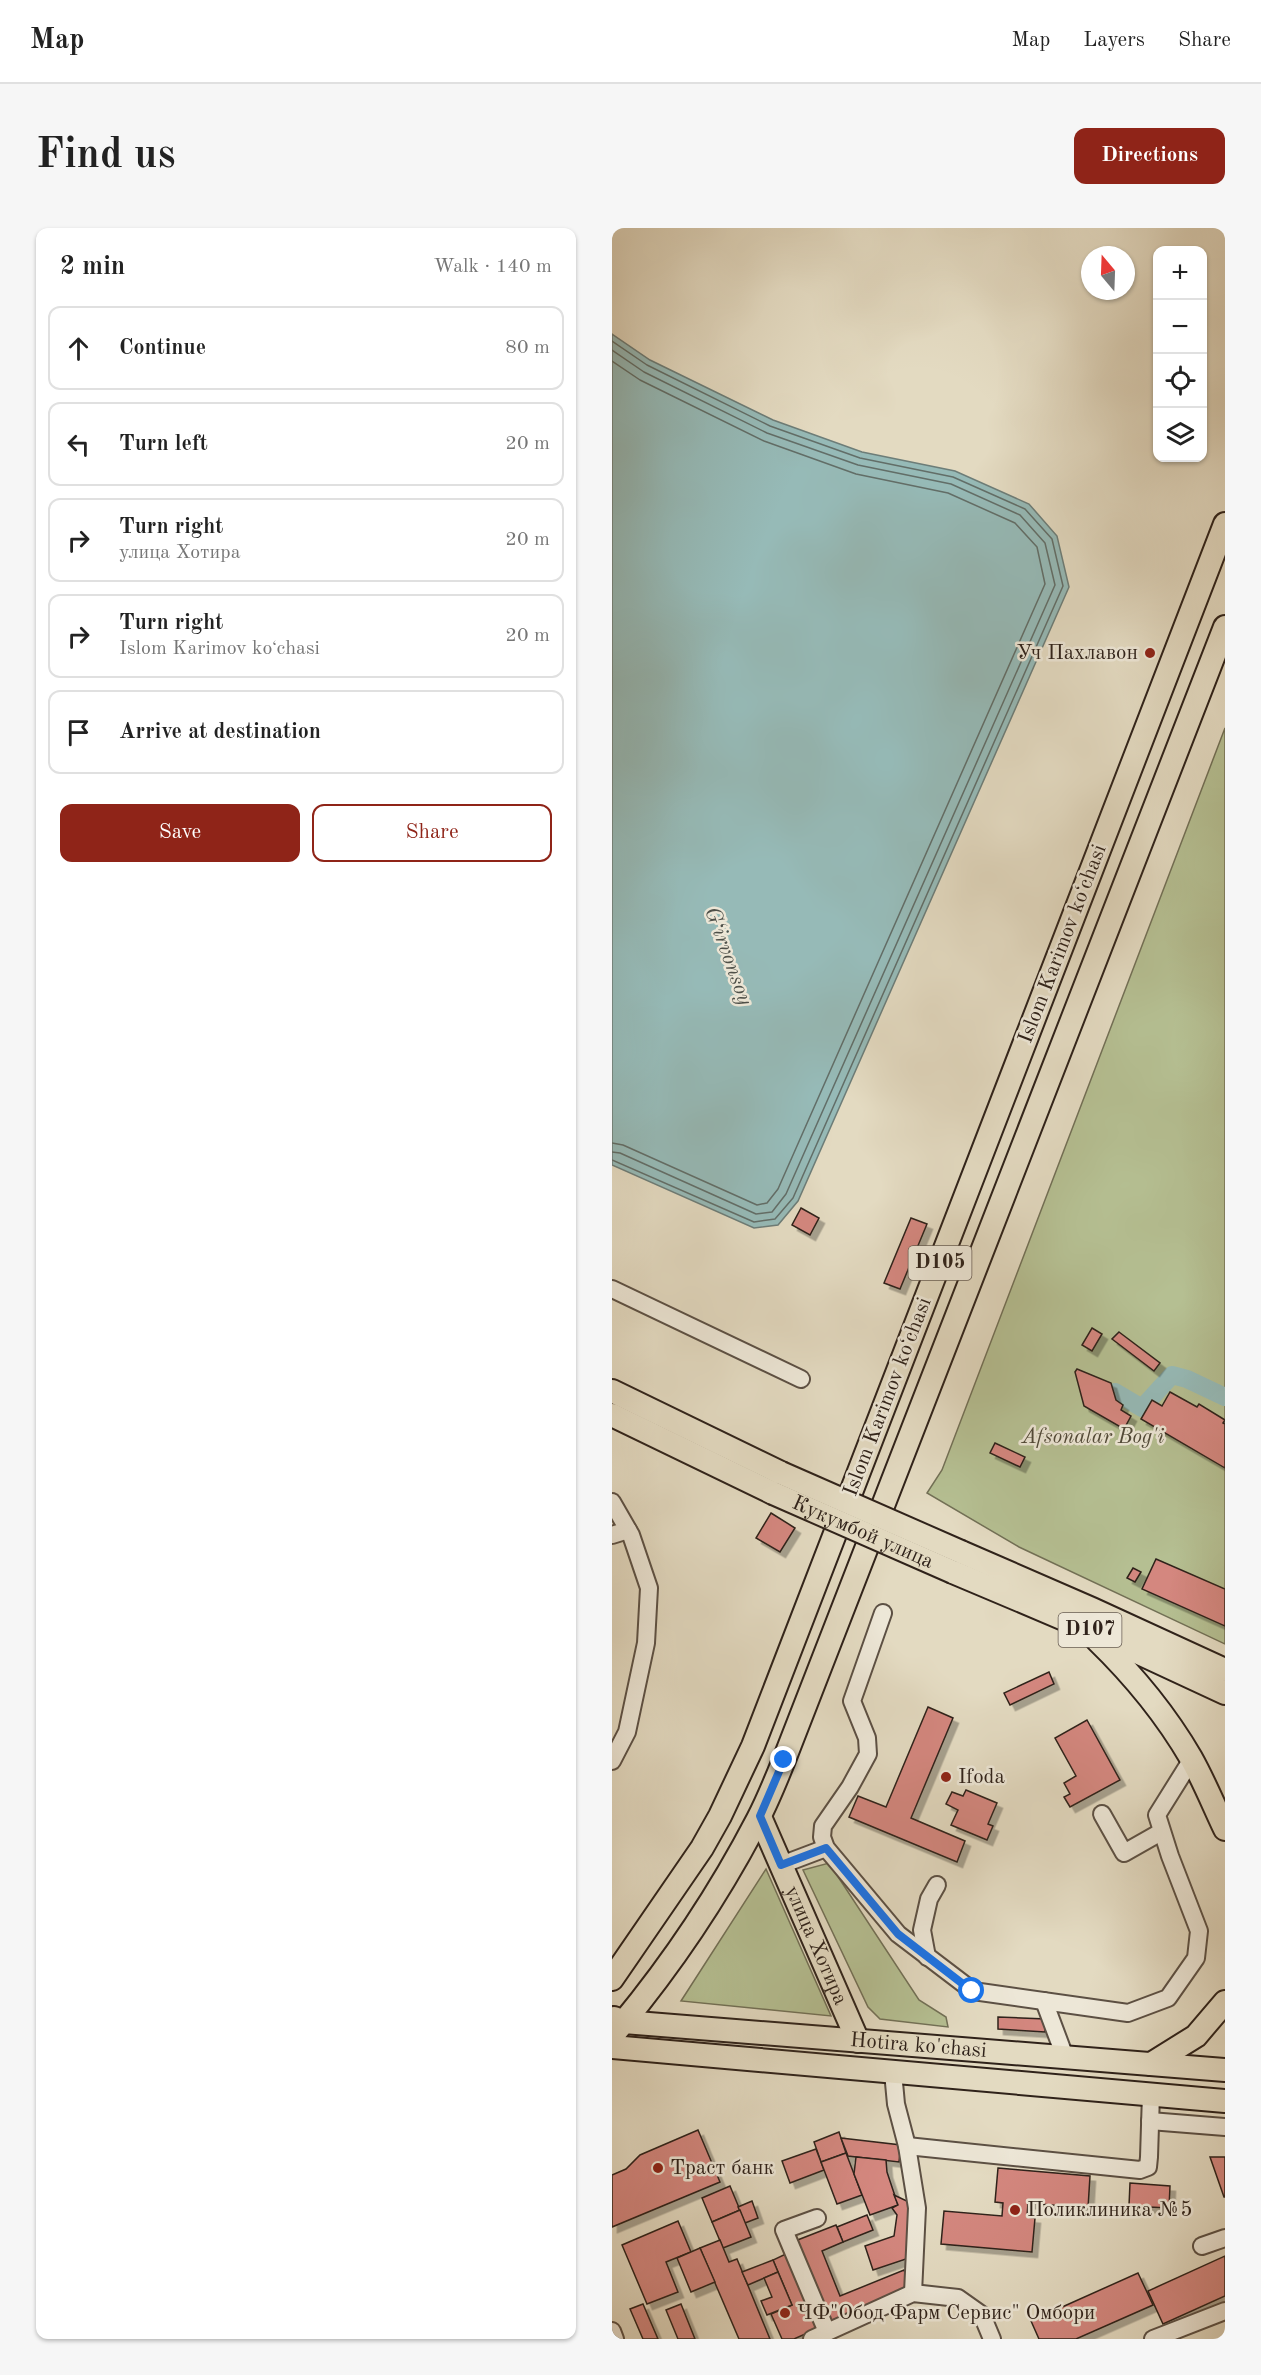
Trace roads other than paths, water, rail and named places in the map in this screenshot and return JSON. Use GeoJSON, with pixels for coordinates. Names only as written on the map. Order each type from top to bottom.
{"type":"FeatureCollection","features":[{"type":"Feature","properties":{"kind":"main road","name":"Islom Karimov koʻchasi"},"geometry":{"type":"LineString","coordinates":[[612,1979],[702,1848],[753,1746],[1163,658],[1225,524]]}},
{"type":"Feature","properties":{"kind":"main road","name":"Islom Karimov koʻchasi"},"geometry":{"type":"LineString","coordinates":[[616,2025],[699,1920],[728,1876],[760,1816],[793,1738],[1225,627]]}},
{"type":"Feature","properties":{"kind":"main road","name":"D107"},"geometry":{"type":"LineString","coordinates":[[612,1391],[777,1483]]}},
{"type":"Feature","properties":{"kind":"main road","name":"D107"},"geometry":{"type":"LineString","coordinates":[[612,1415],[777,1483]]}},
{"type":"Feature","properties":{"kind":"main road","name":"Кукумбой улица"},"geometry":{"type":"LineString","coordinates":[[777,1483],[957,1562]]}},
{"type":"Feature","properties":{"kind":"main road","name":"D107"},"geometry":{"type":"LineString","coordinates":[[957,1562],[1083,1627],[1225,1693]]}},
{"type":"Feature","properties":{"kind":"main road","name":"D107"},"geometry":{"type":"LineString","coordinates":[[957,1562],[1092,1609],[1225,1670]]}},
{"type":"Feature","properties":{"kind":"main road"},"geometry":{"type":"LineString","coordinates":[[1083,1627],[1141,1687],[1192,1759],[1225,1829]]}},
{"type":"Feature","properties":{"kind":"main road","name":"улица Хотира"},"geometry":{"type":"LineString","coordinates":[[760,1816],[858,2041]]}},
{"type":"Feature","properties":{"kind":"main road"},"geometry":{"type":"LineString","coordinates":[[1150,2064],[1196,2036],[1225,2002]]}},
{"type":"Feature","properties":{"kind":"main road","name":"Hotira ko'chasi"},"geometry":{"type":"LineString","coordinates":[[616,2025],[858,2041],[1225,2070]]}},
{"type":"Feature","properties":{"kind":"main road","name":"Hotira ko'chasi"},"geometry":{"type":"LineString","coordinates":[[612,2047],[1225,2101]]}},
{"type":"Feature","properties":{"kind":"street"},"geometry":{"type":"LineString","coordinates":[[612,1289],[801,1379]]}},
{"type":"Feature","properties":{"kind":"street"},"geometry":{"type":"LineString","coordinates":[[612,1502],[628,1530],[649,1588],[646,1643],[627,1732],[612,1761]]}},
{"type":"Feature","properties":{"kind":"street"},"geometry":{"type":"LineString","coordinates":[[612,1535],[628,1530]]}},
{"type":"Feature","properties":{"kind":"street"},"geometry":{"type":"LineString","coordinates":[[883,1613],[852,1701],[867,1738],[868,1755],[850,1787],[823,1826],[822,1837],[826,1848],[898,1934],[972,1991],[1128,2013],[1168,1998],[1196,1958],[1199,1931],[1161,1832],[1157,1815],[1192,1759]]}},
{"type":"Feature","properties":{"kind":"street"},"geometry":{"type":"LineString","coordinates":[[1102,1814],[1124,1853],[1161,1832]]}},
{"type":"Feature","properties":{"kind":"street"},"geometry":{"type":"LineString","coordinates":[[781,1865],[826,1848]]}},
{"type":"Feature","properties":{"kind":"street"},"geometry":{"type":"LineString","coordinates":[[927,1957],[922,1930],[929,1899],[937,1885]]}},
{"type":"Feature","properties":{"kind":"street"},"geometry":{"type":"LineString","coordinates":[[1044,2001],[1065,2057]]}},
{"type":"Feature","properties":{"kind":"street"},"geometry":{"type":"LineString","coordinates":[[893,2072],[896,2104],[908,2146],[917,2208],[913,2293]]}},
{"type":"Feature","properties":{"kind":"street"},"geometry":{"type":"LineString","coordinates":[[908,2146],[1140,2170],[1148,2167],[1152,2094]]}},
{"type":"Feature","properties":{"kind":"street"},"geometry":{"type":"LineString","coordinates":[[1150,2121],[1225,2127]]}},
{"type":"Feature","properties":{"kind":"street"},"geometry":{"type":"LineString","coordinates":[[817,2218],[784,2230],[819,2336],[913,2293],[958,2298],[982,2315],[992,2339]]}},
{"type":"Feature","properties":{"kind":"street"},"geometry":{"type":"LineString","coordinates":[[1202,2247],[1225,2238]]}},
{"type":"Feature","properties":{"kind":"street"},"geometry":{"type":"LineString","coordinates":[[1153,2339],[1225,2310]]}},
{"type":"Feature","properties":{"kind":"street"},"geometry":{"type":"LineString","coordinates":[[612,2331],[615,2339]]}},
{"type":"Feature","properties":{"kind":"water","name":"G‘irvonsoy"},"geometry":{"type":"Polygon","coordinates":[[[612,334],[650,360],[773,420],[862,452],[955,471],[1029,504],[1057,536],[1069,587],[798,1201],[778,1225],[754,1228],[612,1165],[612,334]]]}},
{"type":"Feature","properties":{"kind":"waterway"},"geometry":{"type":"LineString","coordinates":[[1115,1392],[1142,1408],[1172,1375],[1187,1379],[1225,1397]]}},
{"type":"Feature","properties":{"kind":"place","name":"Уч Пахлавон"},"geometry":{"type":"Point","coordinates":[1150,653]}},
{"type":"Feature","properties":{"kind":"place","name":"Ifoda"},"geometry":{"type":"Point","coordinates":[946,1777]}},
{"type":"Feature","properties":{"kind":"place","name":"Траст банк"},"geometry":{"type":"Point","coordinates":[658,2168]}},
{"type":"Feature","properties":{"kind":"place","name":"Поликлиника №5"},"geometry":{"type":"Point","coordinates":[1015,2210]}},
{"type":"Feature","properties":{"kind":"place","name":"ЧФ\"Обод Фарм Сервис\" Омбори"},"geometry":{"type":"Point","coordinates":[785,2313]}},
{"type":"Feature","properties":{"kind":"park label","name":"Afsonalar Bog'i"},"geometry":{"type":"Point","coordinates":[1093,1437]}}]}
